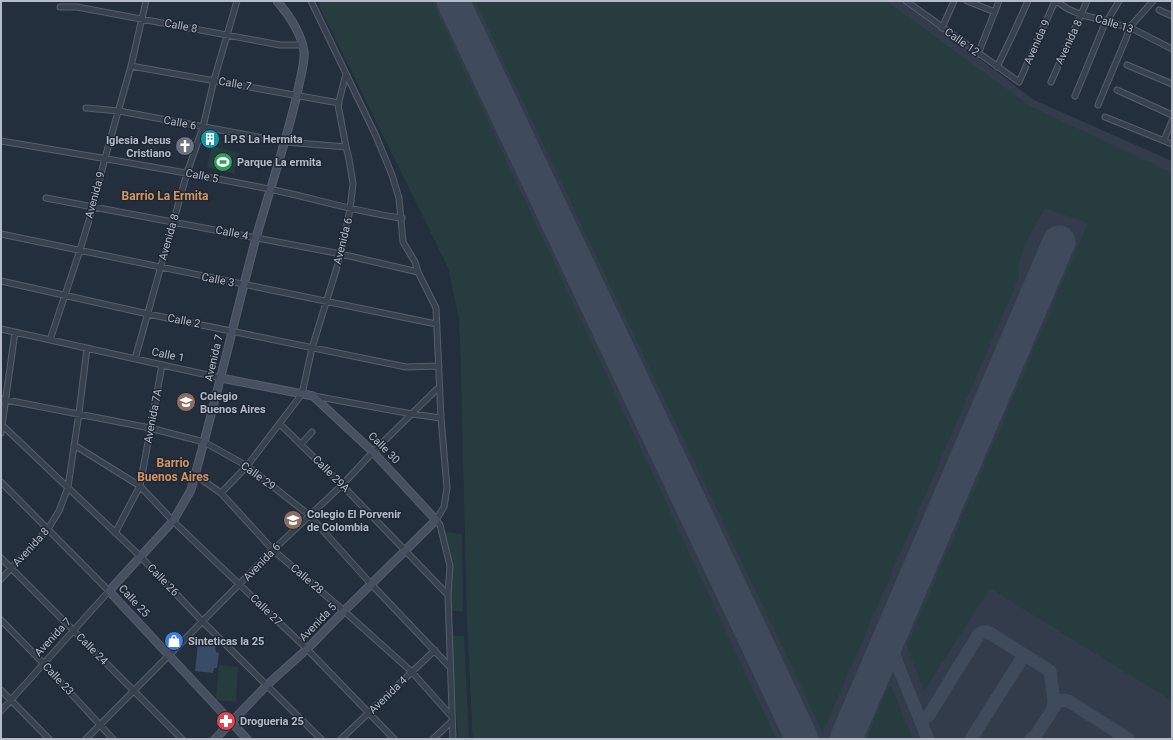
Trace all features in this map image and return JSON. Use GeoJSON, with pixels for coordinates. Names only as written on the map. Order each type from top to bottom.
{"type":"FeatureCollection","features":[{"type":"Feature","properties":{"kind":"street","name":"Avenida 9"},"geometry":{"type":"LineString","coordinates":[[50,340],[93,207],[131,66],[146,1]]}},
{"type":"Feature","properties":{"kind":"street","name":"Avenida 8"},"geometry":{"type":"LineString","coordinates":[[135,359],[187,173],[203,127],[214,80],[237,1]]}},
{"type":"Feature","properties":{"kind":"street","name":"Avenida 7"},"geometry":{"type":"LineString","coordinates":[[1,711],[173,521],[191,490],[222,378],[232,331],[256,238],[285,142],[304,61],[302,45],[296,29],[277,1]]}},
{"type":"Feature","properties":{"kind":"street"},"geometry":{"type":"LineString","coordinates":[[311,1],[376,136],[392,175],[399,198],[403,242],[415,262],[418,272],[436,308],[440,366],[441,418],[447,488],[444,507],[436,520],[440,525],[450,566],[448,595],[453,739]]}},
{"type":"Feature","properties":{"kind":"street","name":"Calle 12"},"geometry":{"type":"LineString","coordinates":[[906,1],[1019,82]]}},
{"type":"Feature","properties":{"kind":"street"},"geometry":{"type":"LineString","coordinates":[[942,28],[954,1]]}},
{"type":"Feature","properties":{"kind":"street"},"geometry":{"type":"LineString","coordinates":[[967,1],[995,12]]}},
{"type":"Feature","properties":{"kind":"street"},"geometry":{"type":"LineString","coordinates":[[978,54],[999,1]]}},
{"type":"Feature","properties":{"kind":"street"},"geometry":{"type":"LineString","coordinates":[[997,67],[1028,1]]}},
{"type":"Feature","properties":{"kind":"street","name":"Avenida 9"},"geometry":{"type":"LineString","coordinates":[[1019,82],[1055,1]]}},
{"type":"Feature","properties":{"kind":"street","name":"Calle 13"},"geometry":{"type":"LineString","coordinates":[[1055,1],[1082,15],[1129,28],[1172,49]]}},
{"type":"Feature","properties":{"kind":"street","name":"Avenida 8"},"geometry":{"type":"LineString","coordinates":[[1050,82],[1082,15],[1087,1]]}},
{"type":"Feature","properties":{"kind":"street"},"geometry":{"type":"LineString","coordinates":[[1075,96],[1103,28],[1119,1]]}},
{"type":"Feature","properties":{"kind":"street"},"geometry":{"type":"LineString","coordinates":[[1098,105],[1129,28],[1153,1]]}},
{"type":"Feature","properties":{"kind":"street","name":"Calle 8"},"geometry":{"type":"LineString","coordinates":[[60,7],[77,7],[142,18],[280,45],[302,45]]}},
{"type":"Feature","properties":{"kind":"street"},"geometry":{"type":"LineString","coordinates":[[1159,10],[1172,16]]}},
{"type":"Feature","properties":{"kind":"street"},"geometry":{"type":"LineString","coordinates":[[1128,65],[1172,84]]}},
{"type":"Feature","properties":{"kind":"street","name":"Calle 7"},"geometry":{"type":"LineString","coordinates":[[131,66],[339,102]]}},
{"type":"Feature","properties":{"kind":"street"},"geometry":{"type":"LineString","coordinates":[[339,102],[346,74]]}},
{"type":"Feature","properties":{"kind":"street"},"geometry":{"type":"LineString","coordinates":[[1116,90],[1172,115]]}},
{"type":"Feature","properties":{"kind":"street","name":"Avenida 6"},"geometry":{"type":"LineString","coordinates":[[221,493],[247,466],[302,394],[312,348],[340,254],[350,209],[353,184],[350,159],[346,147],[338,105],[339,102]]}},
{"type":"Feature","properties":{"kind":"street","name":"Calle 6"},"geometry":{"type":"LineString","coordinates":[[86,108],[119,111],[285,142],[346,147]]}},
{"type":"Feature","properties":{"kind":"street"},"geometry":{"type":"LineString","coordinates":[[1105,117],[1172,144]]}},
{"type":"Feature","properties":{"kind":"street"},"geometry":{"type":"LineString","coordinates":[[1164,140],[1172,121]]}},
{"type":"Feature","properties":{"kind":"street","name":"Calle 5"},"geometry":{"type":"LineString","coordinates":[[1,142],[105,158],[187,173],[271,189],[350,209],[402,218]]}},
{"type":"Feature","properties":{"kind":"street","name":"Calle 4"},"geometry":{"type":"LineString","coordinates":[[46,198],[340,254],[418,272]]}},
{"type":"Feature","properties":{"kind":"street","name":"Calle 3"},"geometry":{"type":"LineString","coordinates":[[1,234],[436,324]]}},
{"type":"Feature","properties":{"kind":"street","name":"Calle 2"},"geometry":{"type":"LineString","coordinates":[[1,281],[148,314],[406,367],[440,366]]}},
{"type":"Feature","properties":{"kind":"street","name":"Calle 1"},"geometry":{"type":"LineString","coordinates":[[1,329],[222,378],[312,396],[441,418]]}},
{"type":"Feature","properties":{"kind":"street"},"geometry":{"type":"LineString","coordinates":[[1,433],[3,400],[15,332]]}},
{"type":"Feature","properties":{"kind":"street","name":"Avenida 8"},"geometry":{"type":"LineString","coordinates":[[1,579],[48,529],[59,511],[68,488],[87,348]]}},
{"type":"Feature","properties":{"kind":"street","name":"Avenida 7A"},"geometry":{"type":"LineString","coordinates":[[115,533],[140,486],[162,365]]}},
{"type":"Feature","properties":{"kind":"street","name":"Avenida 6"},"geometry":{"type":"LineString","coordinates":[[86,739],[273,550],[440,387]]}},
{"type":"Feature","properties":{"kind":"street","name":"Calle 30"},"geometry":{"type":"LineString","coordinates":[[312,396],[373,452],[436,520]]}},
{"type":"Feature","properties":{"kind":"street"},"geometry":{"type":"LineString","coordinates":[[325,408],[330,399]]}},
{"type":"Feature","properties":{"kind":"street","name":"Calle 29"},"geometry":{"type":"LineString","coordinates":[[3,400],[79,413],[150,428],[204,442],[247,466],[309,515],[371,584],[450,667]]}},
{"type":"Feature","properties":{"kind":"street","name":"Calle 29A"},"geometry":{"type":"LineString","coordinates":[[280,424],[342,484],[405,552],[448,595]]}},
{"type":"Feature","properties":{"kind":"street","name":"Calle 26"},"geometry":{"type":"LineString","coordinates":[[2,425],[141,557],[203,622],[321,739]]}},
{"type":"Feature","properties":{"kind":"street"},"geometry":{"type":"LineString","coordinates":[[300,444],[312,432]]}},
{"type":"Feature","properties":{"kind":"street","name":"Calle 27"},"geometry":{"type":"LineString","coordinates":[[74,446],[140,486],[173,521],[307,650],[394,739]]}},
{"type":"Feature","properties":{"kind":"street","name":"Calle 28"},"geometry":{"type":"LineString","coordinates":[[196,475],[221,493],[273,550],[412,672],[452,719]]}},
{"type":"Feature","properties":{"kind":"street","name":"Calle 25"},"geometry":{"type":"LineString","coordinates":[[1,482],[109,591],[247,739]]}},
{"type":"Feature","properties":{"kind":"street","name":"Avenida 5"},"geometry":{"type":"LineString","coordinates":[[215,739],[267,685],[307,650],[344,611],[436,520]]}},
{"type":"Feature","properties":{"kind":"street","name":"Calle 24"},"geometry":{"type":"LineString","coordinates":[[1,558],[182,739]]}},
{"type":"Feature","properties":{"kind":"street","name":"Calle 23"},"geometry":{"type":"LineString","coordinates":[[1,620],[114,739]]}},
{"type":"Feature","properties":{"kind":"street","name":"Avenida 4"},"geometry":{"type":"LineString","coordinates":[[341,739],[435,650]]}},
{"type":"Feature","properties":{"kind":"street"},"geometry":{"type":"LineString","coordinates":[[1,690],[49,739]]}},
{"type":"Feature","properties":{"kind":"street"},"geometry":{"type":"LineString","coordinates":[[433,739],[452,719]]}},
{"type":"Feature","properties":{"kind":"shaded area"},"geometry":{"type":"Polygon","coordinates":[[[317,1],[901,1],[1034,100],[1172,161],[1172,739],[473,739],[467,617],[459,318],[448,267],[317,1]]]}},
{"type":"Feature","properties":{"kind":"green space"},"geometry":{"type":"Polygon","coordinates":[[[317,1],[432,1],[776,739],[473,739],[467,617],[459,318],[448,266],[317,1]]]}},
{"type":"Feature","properties":{"kind":"green space"},"geometry":{"type":"Polygon","coordinates":[[[475,1],[886,1],[1030,106],[1170,172],[1172,177],[1172,701],[990,588],[924,691],[907,646],[1088,223],[1045,208],[1029,236],[1018,265],[1019,277],[823,732],[475,1]]]}},
{"type":"Feature","properties":{"kind":"green space","name":"Parque La ermita"},"geometry":{"type":"Polygon","coordinates":[[[212,146],[239,153],[234,174],[207,167],[212,146]]]}},
{"type":"Feature","properties":{"kind":"green space"},"geometry":{"type":"Polygon","coordinates":[[[444,532],[462,534],[463,611],[451,611],[450,565],[444,532]]]}},
{"type":"Feature","properties":{"kind":"green space"},"geometry":{"type":"Polygon","coordinates":[[[451,635],[464,636],[469,739],[458,739],[451,635]]]}},
{"type":"Feature","properties":{"kind":"green space"},"geometry":{"type":"Polygon","coordinates":[[[219,665],[238,667],[236,702],[216,700],[219,665]]]}},
{"type":"Feature","properties":{"kind":"green space"},"geometry":{"type":"Polygon","coordinates":[[[891,686],[913,739],[867,739],[888,688],[891,686]]]}},
{"type":"Feature","properties":{"kind":"water"},"geometry":{"type":"Polygon","coordinates":[[[198,644],[215,646],[216,652],[219,653],[217,668],[214,668],[213,673],[195,671],[198,644]]]}},
{"type":"Feature","properties":{"kind":"taxiway"},"geometry":{"type":"LineString","coordinates":[[918,714],[923,718],[929,715],[979,634],[983,632],[988,632],[1050,671],[1054,701],[1053,708]]}},
{"type":"Feature","properties":{"kind":"taxiway"},"geometry":{"type":"LineString","coordinates":[[889,638],[898,666],[928,739]]}},
{"type":"Feature","properties":{"kind":"taxiway"},"geometry":{"type":"LineString","coordinates":[[971,739],[1021,660],[1024,657],[1028,657]]}},
{"type":"Feature","properties":{"kind":"taxiway"},"geometry":{"type":"LineString","coordinates":[[878,664],[884,661],[889,661],[898,666]]}},
{"type":"Feature","properties":{"kind":"taxiway"},"geometry":{"type":"LineString","coordinates":[[1031,739],[1036,735],[1058,701],[1064,700],[1070,702],[1128,739]]}},
{"type":"Feature","properties":{"kind":"runway"},"geometry":{"type":"LineString","coordinates":[[453,1],[802,739]]}},
{"type":"Feature","properties":{"kind":"runway"},"geometry":{"type":"LineString","coordinates":[[846,739],[1059,242]]}},
{"type":"Feature","properties":{"kind":"place","name":"I.P.S La Hermita"},"geometry":{"type":"Point","coordinates":[210,139]}},
{"type":"Feature","properties":{"kind":"place","name":"Iglesia Jesus Cristiano"},"geometry":{"type":"Point","coordinates":[185,146]}},
{"type":"Feature","properties":{"kind":"place","name":"Parque La ermita"},"geometry":{"type":"Point","coordinates":[223,162]}},
{"type":"Feature","properties":{"kind":"place","name":"Colegio Buenos Aires"},"geometry":{"type":"Point","coordinates":[186,402]}},
{"type":"Feature","properties":{"kind":"place","name":"Colegio El Porvenir de Colombia"},"geometry":{"type":"Point","coordinates":[293,520]}},
{"type":"Feature","properties":{"kind":"place","name":"Sinteticas la 25"},"geometry":{"type":"Point","coordinates":[174,641]}},
{"type":"Feature","properties":{"kind":"place","name":"Drogueria 25"},"geometry":{"type":"Point","coordinates":[226,721]}},
{"type":"Feature","properties":{"kind":"district","name":"Barrio La Ermita"},"geometry":{"type":"Point","coordinates":[165,196]}},
{"type":"Feature","properties":{"kind":"district","name":"Barrio Buenos Aires"},"geometry":{"type":"Point","coordinates":[173,470]}}]}
